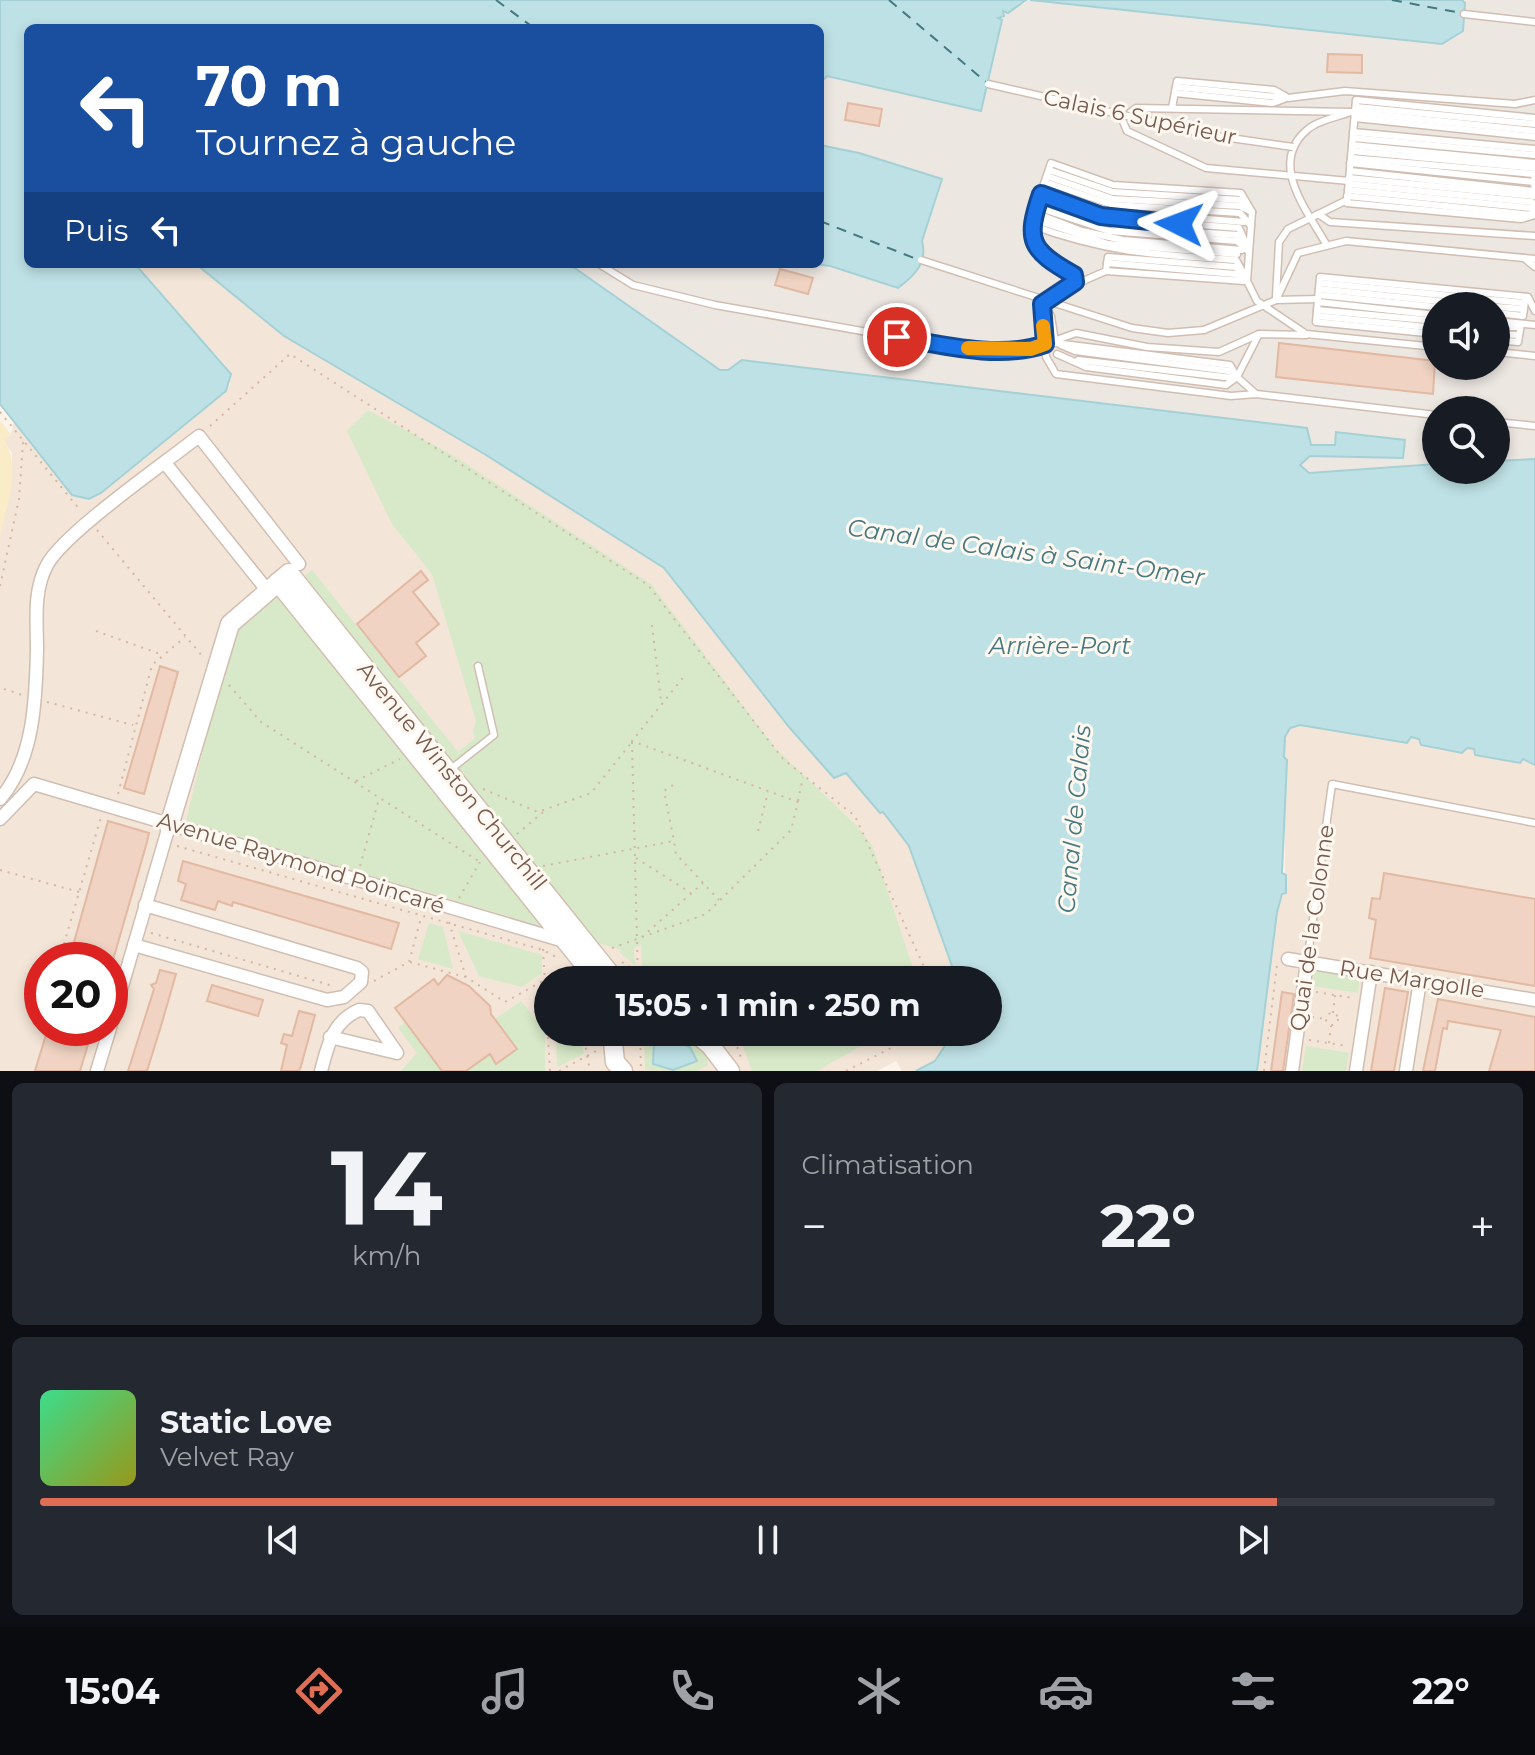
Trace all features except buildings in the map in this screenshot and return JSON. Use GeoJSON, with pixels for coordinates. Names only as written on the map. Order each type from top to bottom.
{"type":"FeatureCollection","features":[{"type":"Feature","properties":{"kind":"street"},"geometry":{"type":"LineString","coordinates":[[0,799],[10,787],[28,750],[36,613],[42,575],[58,550],[199,436]]}},
{"type":"Feature","properties":{"kind":"street","name":"Avenue Winston Churchill"},"geometry":{"type":"LineString","coordinates":[[199,436],[283,577],[562,950],[581,966]]}},
{"type":"Feature","properties":{"kind":"street"},"geometry":{"type":"LineString","coordinates":[[128,966],[232,620],[283,577],[165,463]]}},
{"type":"Feature","properties":{"kind":"street","name":"Avenue Winston Churchill"},"geometry":{"type":"LineString","coordinates":[[283,577],[448,771],[604,966]]}},
{"type":"Feature","properties":{"kind":"street","name":"Avenue Raymond Poincaré"},"geometry":{"type":"LineString","coordinates":[[0,819],[34,784],[109,806],[167,834],[356,881],[562,950]]}},
{"type":"Feature","properties":{"kind":"street"},"geometry":{"type":"LineString","coordinates":[[134,945],[327,1000],[336,1001],[355,989],[362,976],[357,968],[145,905]]}},
{"type":"Feature","properties":{"kind":"street","name":"Rue Margolle"},"geometry":{"type":"LineString","coordinates":[[1288,959],[1535,1000]]}},
{"type":"Feature","properties":{"kind":"street","name":"Quai de la Colonne"},"geometry":{"type":"LineString","coordinates":[[1292,1071],[1307,962]]}},
{"type":"Feature","properties":{"kind":"street"},"geometry":{"type":"LineString","coordinates":[[1356,1071],[1371,972]]}},
{"type":"Feature","properties":{"kind":"street"},"geometry":{"type":"LineString","coordinates":[[1406,1071],[1420,981]]}},
{"type":"Feature","properties":{"kind":"street"},"geometry":{"type":"LineString","coordinates":[[321,1071],[330,1037],[339,1024],[363,1010],[397,1053],[330,1037]]}},
{"type":"Feature","properties":{"kind":"street"},"geometry":{"type":"LineString","coordinates":[[97,1071],[104,1046]]}},
{"type":"Feature","properties":{"kind":"street"},"geometry":{"type":"LineString","coordinates":[[614,1046],[615,1069]]}},
{"type":"Feature","properties":{"kind":"street"},"geometry":{"type":"LineString","coordinates":[[709,1046],[735,1064]]}},
{"type":"Feature","properties":{"kind":"street"},"geometry":{"type":"LineString","coordinates":[[715,1051],[718,1061],[715,1071]]}},
{"type":"Feature","properties":{"kind":"lane"},"geometry":{"type":"LineString","coordinates":[[1464,14],[1535,22]]}},
{"type":"Feature","properties":{"kind":"lane","name":"Calais 6 Supérieur"},"geometry":{"type":"LineString","coordinates":[[988,84],[1210,135],[1293,147]]}},
{"type":"Feature","properties":{"kind":"lane"},"geometry":{"type":"LineString","coordinates":[[1176,87],[1288,98],[1345,91],[1515,104],[1535,100]]}},
{"type":"Feature","properties":{"kind":"lane"},"geometry":{"type":"LineString","coordinates":[[1176,87],[1288,98]]}},
{"type":"Feature","properties":{"kind":"lane"},"geometry":{"type":"LineString","coordinates":[[1172,108],[1176,87]]}},
{"type":"Feature","properties":{"kind":"lane"},"geometry":{"type":"LineString","coordinates":[[1535,121],[1355,110],[1172,108],[1136,108],[1122,119],[1127,131],[1206,168],[1288,177],[1535,155]]}},
{"type":"Feature","properties":{"kind":"lane"},"geometry":{"type":"LineString","coordinates":[[1276,300],[1279,242],[1288,229],[1315,216],[1350,171],[1355,110]]}},
{"type":"Feature","properties":{"kind":"lane"},"geometry":{"type":"LineString","coordinates":[[1326,244],[1315,216],[1288,177],[1293,147],[1309,128],[1355,110],[1535,134]]}},
{"type":"Feature","properties":{"kind":"lane"},"geometry":{"type":"LineString","coordinates":[[1350,171],[1535,149]]}},
{"type":"Feature","properties":{"kind":"lane"},"geometry":{"type":"LineString","coordinates":[[1350,171],[1535,166]]}},
{"type":"Feature","properties":{"kind":"lane"},"geometry":{"type":"LineString","coordinates":[[1350,171],[1534,182],[1535,192],[1350,171]]}},
{"type":"Feature","properties":{"kind":"lane"},"geometry":{"type":"LineString","coordinates":[[1350,171],[1531,208],[1534,215],[1521,219],[1350,171]]}},
{"type":"Feature","properties":{"kind":"lane"},"geometry":{"type":"LineString","coordinates":[[1041,194],[1113,185],[1241,193],[1252,212],[1247,281]]}},
{"type":"Feature","properties":{"kind":"lane"},"geometry":{"type":"LineString","coordinates":[[1041,194],[1240,206],[1252,212]]}},
{"type":"Feature","properties":{"kind":"lane"},"geometry":{"type":"LineString","coordinates":[[1041,194],[1110,211],[1239,220],[1251,226]]}},
{"type":"Feature","properties":{"kind":"lane"},"geometry":{"type":"LineString","coordinates":[[1041,194],[1108,237],[1238,247],[1249,253]]}},
{"type":"Feature","properties":{"kind":"lane"},"geometry":{"type":"LineString","coordinates":[[1041,194],[1120,227],[1238,235],[1249,253]]}},
{"type":"Feature","properties":{"kind":"lane"},"geometry":{"type":"LineString","coordinates":[[1041,194],[1108,244],[1237,254]]}},
{"type":"Feature","properties":{"kind":"lane"},"geometry":{"type":"LineString","coordinates":[[1041,194],[1090,246],[1127,253],[1236,260],[1263,306],[1310,335]]}},
{"type":"Feature","properties":{"kind":"lane"},"geometry":{"type":"LineString","coordinates":[[1041,194],[1031,237],[1038,252],[1074,275],[1072,286]]}},
{"type":"Feature","properties":{"kind":"lane"},"geometry":{"type":"LineString","coordinates":[[1315,216],[1330,222],[1535,236]]}},
{"type":"Feature","properties":{"kind":"lane"},"geometry":{"type":"LineString","coordinates":[[1276,300],[1298,253],[1326,244],[1346,241],[1535,259]]}},
{"type":"Feature","properties":{"kind":"lane"},"geometry":{"type":"LineString","coordinates":[[1524,258],[1535,267]]}},
{"type":"Feature","properties":{"kind":"lane"},"geometry":{"type":"LineString","coordinates":[[921,260],[1132,328],[1168,333],[1204,330],[1276,300],[1527,297]]}},
{"type":"Feature","properties":{"kind":"lane"},"geometry":{"type":"LineString","coordinates":[[1107,264],[1247,281]]}},
{"type":"Feature","properties":{"kind":"lane"},"geometry":{"type":"LineString","coordinates":[[1042,304],[1053,294],[1107,264],[1236,267],[1247,281]]}},
{"type":"Feature","properties":{"kind":"lane"},"geometry":{"type":"LineString","coordinates":[[605,268],[633,285],[715,305],[958,348],[1031,349],[1076,333],[1147,347],[1219,352],[1259,334],[1310,335],[1422,346]]}},
{"type":"Feature","properties":{"kind":"lane"},"geometry":{"type":"LineString","coordinates":[[1510,308],[1524,310],[1527,297]]}},
{"type":"Feature","properties":{"kind":"lane"},"geometry":{"type":"LineString","coordinates":[[1527,297],[1535,311]]}},
{"type":"Feature","properties":{"kind":"lane"},"geometry":{"type":"LineString","coordinates":[[1510,315],[1523,316],[1527,297]]}},
{"type":"Feature","properties":{"kind":"lane"},"geometry":{"type":"LineString","coordinates":[[1318,299],[1422,303]]}},
{"type":"Feature","properties":{"kind":"lane"},"geometry":{"type":"LineString","coordinates":[[1318,299],[1422,306]]}},
{"type":"Feature","properties":{"kind":"lane"},"geometry":{"type":"LineString","coordinates":[[1318,299],[1422,313]]}},
{"type":"Feature","properties":{"kind":"lane"},"geometry":{"type":"LineString","coordinates":[[1318,299],[1422,318]]}},
{"type":"Feature","properties":{"kind":"lane"},"geometry":{"type":"LineString","coordinates":[[1318,299],[1422,325]]}},
{"type":"Feature","properties":{"kind":"lane"},"geometry":{"type":"LineString","coordinates":[[1318,299],[1422,330]]}},
{"type":"Feature","properties":{"kind":"lane"},"geometry":{"type":"LineString","coordinates":[[1042,304],[1051,316],[1057,354],[1086,364],[1226,385],[1237,377],[1259,334]]}},
{"type":"Feature","properties":{"kind":"lane"},"geometry":{"type":"LineString","coordinates":[[1042,304],[1050,366]]}},
{"type":"Feature","properties":{"kind":"lane"},"geometry":{"type":"LineString","coordinates":[[1510,323],[1535,325]]}},
{"type":"Feature","properties":{"kind":"lane"},"geometry":{"type":"LineString","coordinates":[[1510,328],[1519,329],[1521,324]]}},
{"type":"Feature","properties":{"kind":"lane"},"geometry":{"type":"LineString","coordinates":[[1510,335],[1519,336],[1521,324]]}},
{"type":"Feature","properties":{"kind":"lane"},"geometry":{"type":"LineString","coordinates":[[1510,341],[1518,342],[1521,324]]}},
{"type":"Feature","properties":{"kind":"lane"},"geometry":{"type":"LineString","coordinates":[[1055,342],[1076,348],[1229,371],[1256,394]]}},
{"type":"Feature","properties":{"kind":"lane"},"geometry":{"type":"LineString","coordinates":[[1031,349],[1056,374],[1231,396],[1256,394],[1422,413]]}},
{"type":"Feature","properties":{"kind":"lane"},"geometry":{"type":"LineString","coordinates":[[1510,353],[1535,356]]}},
{"type":"Feature","properties":{"kind":"lane"},"geometry":{"type":"LineString","coordinates":[[1510,423],[1535,426]]}},
{"type":"Feature","properties":{"kind":"lane"},"geometry":{"type":"LineString","coordinates":[[448,771],[494,735],[478,666]]}},
{"type":"Feature","properties":{"kind":"lane","name":"Quai de la Colonne"},"geometry":{"type":"LineString","coordinates":[[1307,962],[1332,784],[1535,823]]}},
{"type":"Feature","properties":{"kind":"path"},"geometry":{"type":"LineString","coordinates":[[199,436],[290,354],[648,585],[783,759],[855,816],[924,966]]}},
{"type":"Feature","properties":{"kind":"path"},"geometry":{"type":"LineString","coordinates":[[0,412],[254,717],[480,862]]}},
{"type":"Feature","properties":{"kind":"path"},"geometry":{"type":"LineString","coordinates":[[0,586],[19,499],[23,440]]}},
{"type":"Feature","properties":{"kind":"path"},"geometry":{"type":"LineString","coordinates":[[652,625],[661,702]]}},
{"type":"Feature","properties":{"kind":"path"},"geometry":{"type":"LineString","coordinates":[[96,631],[163,655]]}},
{"type":"Feature","properties":{"kind":"path"},"geometry":{"type":"LineString","coordinates":[[65,942],[136,726],[152,665],[187,636]]}},
{"type":"Feature","properties":{"kind":"path"},"geometry":{"type":"LineString","coordinates":[[477,786],[538,812],[591,793],[686,674]]}},
{"type":"Feature","properties":{"kind":"path"},"geometry":{"type":"LineString","coordinates":[[4,689],[136,726]]}},
{"type":"Feature","properties":{"kind":"path"},"geometry":{"type":"LineString","coordinates":[[632,741],[798,802]]}},
{"type":"Feature","properties":{"kind":"path"},"geometry":{"type":"LineString","coordinates":[[632,741],[638,966]]}},
{"type":"Feature","properties":{"kind":"path"},"geometry":{"type":"LineString","coordinates":[[355,782],[402,758]]}},
{"type":"Feature","properties":{"kind":"path"},"geometry":{"type":"LineString","coordinates":[[630,966],[608,949],[706,914],[791,830],[803,777]]}},
{"type":"Feature","properties":{"kind":"path"},"geometry":{"type":"LineString","coordinates":[[673,785],[664,791],[676,854],[720,901]]}},
{"type":"Feature","properties":{"kind":"path"},"geometry":{"type":"LineString","coordinates":[[758,831],[768,791]]}},
{"type":"Feature","properties":{"kind":"path"},"geometry":{"type":"LineString","coordinates":[[356,881],[379,797]]}},
{"type":"Feature","properties":{"kind":"path"},"geometry":{"type":"LineString","coordinates":[[167,834],[421,915],[543,950],[562,950]]}},
{"type":"Feature","properties":{"kind":"path"},"geometry":{"type":"LineString","coordinates":[[542,866],[674,841]]}},
{"type":"Feature","properties":{"kind":"path"},"geometry":{"type":"LineString","coordinates":[[635,857],[691,893]]}},
{"type":"Feature","properties":{"kind":"path"},"geometry":{"type":"LineString","coordinates":[[0,870],[79,892]]}},
{"type":"Feature","properties":{"kind":"path"},"geometry":{"type":"LineString","coordinates":[[637,940],[703,883]]}},
{"type":"Feature","properties":{"kind":"path"},"geometry":{"type":"LineString","coordinates":[[409,962],[421,915]]}},
{"type":"Feature","properties":{"kind":"path"},"geometry":{"type":"LineString","coordinates":[[449,923],[466,977]]}},
{"type":"Feature","properties":{"kind":"path"},"geometry":{"type":"LineString","coordinates":[[138,929],[355,989],[409,962],[466,977],[505,1002],[534,986]]}},
{"type":"Feature","properties":{"kind":"path"},"geometry":{"type":"LineString","coordinates":[[543,950],[544,966]]}},
{"type":"Feature","properties":{"kind":"path"},"geometry":{"type":"LineString","coordinates":[[1264,1071],[1278,958],[1288,959]]}},
{"type":"Feature","properties":{"kind":"path"},"geometry":{"type":"LineString","coordinates":[[1303,990],[1367,1000]]}},
{"type":"Feature","properties":{"kind":"path"},"geometry":{"type":"LineString","coordinates":[[1333,1014],[1335,995]]}},
{"type":"Feature","properties":{"kind":"path"},"geometry":{"type":"LineString","coordinates":[[1328,1013],[1339,1015],[1337,1026],[1326,1024],[1327,1019],[1328,1013]]}},
{"type":"Feature","properties":{"kind":"path"},"geometry":{"type":"LineString","coordinates":[[1299,1016],[1327,1019]]}},
{"type":"Feature","properties":{"kind":"path"},"geometry":{"type":"LineString","coordinates":[[1329,1043],[1331,1025]]}},
{"type":"Feature","properties":{"kind":"path"},"geometry":{"type":"LineString","coordinates":[[1296,1038],[1360,1048]]}},
{"type":"Feature","properties":{"kind":"path"},"geometry":{"type":"LineString","coordinates":[[549,1046],[550,1071]]}},
{"type":"Feature","properties":{"kind":"path"},"geometry":{"type":"LineString","coordinates":[[585,1046],[590,1071]]}},
{"type":"Feature","properties":{"kind":"path"},"geometry":{"type":"LineString","coordinates":[[559,1071],[601,1046]]}},
{"type":"Feature","properties":{"kind":"path"},"geometry":{"type":"LineString","coordinates":[[640,1046],[641,1071]]}},
{"type":"Feature","properties":{"kind":"path"},"geometry":{"type":"LineString","coordinates":[[846,1071],[895,1046]]}},
{"type":"Feature","properties":{"kind":"shaded area"},"geometry":{"type":"Polygon","coordinates":[[[1026,0],[1442,44],[1465,4],[1462,0],[1535,0],[1535,459],[1510,460],[1510,396],[1422,396],[1422,465],[1309,473],[1300,465],[1310,456],[1403,458],[1337,432],[1335,445],[1310,445],[1306,428],[742,360],[728,370],[719,370],[575,268],[824,266],[840,270],[922,241],[942,179],[859,153],[824,146],[824,77],[988,84],[1002,20],[998,18],[1003,16],[1002,11],[1017,6],[1017,3],[1025,4],[1026,0]]]}},
{"type":"Feature","properties":{"kind":"shaded area"},"geometry":{"type":"Polygon","coordinates":[[[139,268],[201,268],[284,336],[486,455],[664,568],[789,727],[834,777],[846,773],[899,829],[909,846],[952,966],[534,966],[534,1046],[945,1046],[935,1061],[916,1071],[902,1071],[896,1061],[877,1071],[0,1071],[0,535],[11,484],[12,453],[3,440],[11,434],[14,421],[72,495],[226,391],[231,374],[225,365],[139,268]]]}},
{"type":"Feature","properties":{"kind":"shaded area"},"geometry":{"type":"Polygon","coordinates":[[[1300,725],[1411,737],[1420,739],[1421,745],[1462,753],[1466,747],[1523,759],[1535,765],[1535,1071],[1257,1071],[1277,912],[1282,893],[1285,893],[1285,737],[1290,728],[1300,725]]]}},
{"type":"Feature","properties":{"kind":"green space"},"geometry":{"type":"Polygon","coordinates":[[[368,410],[449,453],[651,584],[776,749],[854,823],[872,845],[912,966],[642,966],[641,945],[634,948],[635,965],[619,952],[622,950],[186,821],[221,675],[236,630],[312,570],[458,752],[475,738],[473,731],[476,721],[432,574],[392,524],[347,431],[368,410]]]}},
{"type":"Feature","properties":{"kind":"green space"},"geometry":{"type":"Polygon","coordinates":[[[429,923],[443,927],[453,969],[418,959],[429,923]]]}},
{"type":"Feature","properties":{"kind":"green space"},"geometry":{"type":"Polygon","coordinates":[[[458,931],[542,955],[542,966],[534,966],[534,979],[522,987],[479,976],[458,931]]]}},
{"type":"Feature","properties":{"kind":"green space"},"geometry":{"type":"Polygon","coordinates":[[[1319,970],[1360,976],[1358,993],[1312,986],[1313,975],[1319,970]]]}},
{"type":"Feature","properties":{"kind":"green space"},"geometry":{"type":"Polygon","coordinates":[[[521,1001],[534,1018],[534,1046],[545,1046],[545,1071],[466,1071],[490,1054],[496,1064],[516,1050],[495,1019],[521,1001]]]}},
{"type":"Feature","properties":{"kind":"green space"},"geometry":{"type":"Polygon","coordinates":[[[406,1022],[442,1071],[401,1071],[417,1053],[398,1028],[406,1022]]]}},
{"type":"Feature","properties":{"kind":"green space"},"geometry":{"type":"Polygon","coordinates":[[[556,1046],[582,1046],[584,1054],[557,1067],[556,1046]]]}},
{"type":"Feature","properties":{"kind":"green space"},"geometry":{"type":"Polygon","coordinates":[[[644,1046],[701,1046],[708,1065],[696,1071],[645,1070],[644,1046]]]}},
{"type":"Feature","properties":{"kind":"green space"},"geometry":{"type":"Polygon","coordinates":[[[743,1046],[861,1046],[817,1071],[752,1071],[743,1046]]]}},
{"type":"Feature","properties":{"kind":"green space"},"geometry":{"type":"Polygon","coordinates":[[[1306,1046],[1349,1053],[1346,1071],[1302,1071],[1306,1046]]]}},
{"type":"Feature","properties":{"kind":"sand"},"geometry":{"type":"Polygon","coordinates":[[[0,421],[11,434],[4,440],[12,463],[12,475],[0,535],[0,421]]]}},
{"type":"Feature","properties":{"kind":"water"},"geometry":{"type":"Polygon","coordinates":[[[0,0],[1026,0],[1008,13],[1003,11],[1004,16],[998,18],[1002,20],[981,111],[827,76],[824,79],[824,24],[24,24],[24,268],[138,268],[231,374],[226,391],[101,493],[89,499],[72,495],[0,404],[0,0]]]}},
{"type":"Feature","properties":{"kind":"water"},"geometry":{"type":"Polygon","coordinates":[[[1030,0],[1462,0],[1465,3],[1463,31],[1442,44],[1030,0]]]}},
{"type":"Feature","properties":{"kind":"water"},"geometry":{"type":"Polygon","coordinates":[[[824,146],[859,153],[942,179],[922,241],[921,262],[914,274],[898,288],[824,265],[824,146]]]}},
{"type":"Feature","properties":{"kind":"water","name":"Arrière-Port"},"geometry":{"type":"Polygon","coordinates":[[[201,268],[575,268],[720,370],[728,370],[742,360],[1307,428],[1311,445],[1335,445],[1336,432],[1405,440],[1403,458],[1310,456],[1300,465],[1309,473],[1422,465],[1422,484],[1510,484],[1510,460],[1535,459],[1535,765],[1523,759],[1520,763],[1475,755],[1474,749],[1467,748],[1462,753],[1421,745],[1419,739],[1411,737],[1407,743],[1300,725],[1290,728],[1285,737],[1284,757],[1287,760],[1282,873],[1286,875],[1286,893],[1282,894],[1277,912],[1257,1071],[916,1071],[935,1061],[945,1046],[1002,1046],[1002,966],[952,966],[909,846],[883,812],[880,813],[846,773],[834,778],[789,727],[664,568],[486,455],[284,336],[201,268]]]}},
{"type":"Feature","properties":{"kind":"water"},"geometry":{"type":"Polygon","coordinates":[[[654,1046],[688,1046],[697,1061],[673,1070],[653,1064],[654,1046]]]}},
{"type":"Feature","properties":{"kind":"ferry route"},"geometry":{"type":"LineString","coordinates":[[496,0],[529,24]]}},
{"type":"Feature","properties":{"kind":"ferry route"},"geometry":{"type":"LineString","coordinates":[[889,0],[986,82]]}},
{"type":"Feature","properties":{"kind":"ferry route"},"geometry":{"type":"LineString","coordinates":[[1392,0],[1461,13]]}},
{"type":"Feature","properties":{"kind":"ferry route"},"geometry":{"type":"LineString","coordinates":[[824,223],[919,260]]}},
{"type":"Feature","properties":{"kind":"slow traffic"},"geometry":{"type":"LineString","coordinates":[[968,348],[1031,349],[1045,344],[1043,326]]}},
{"type":"Feature","properties":{"kind":"route"},"geometry":{"type":"LineString","coordinates":[[897,337],[958,348],[1031,349],[1045,344],[1042,304],[1075,282],[1074,275],[1038,252],[1033,245],[1031,230],[1041,194],[1101,216],[1179,224]]}},
{"type":"Feature","properties":{"kind":"water label","name":"Canal de Calais à Saint-Omer"},"geometry":{"type":"Point","coordinates":[1026,552]}},
{"type":"Feature","properties":{"kind":"water label","name":"Canal de Calais"},"geometry":{"type":"Point","coordinates":[1074,819]}}]}
